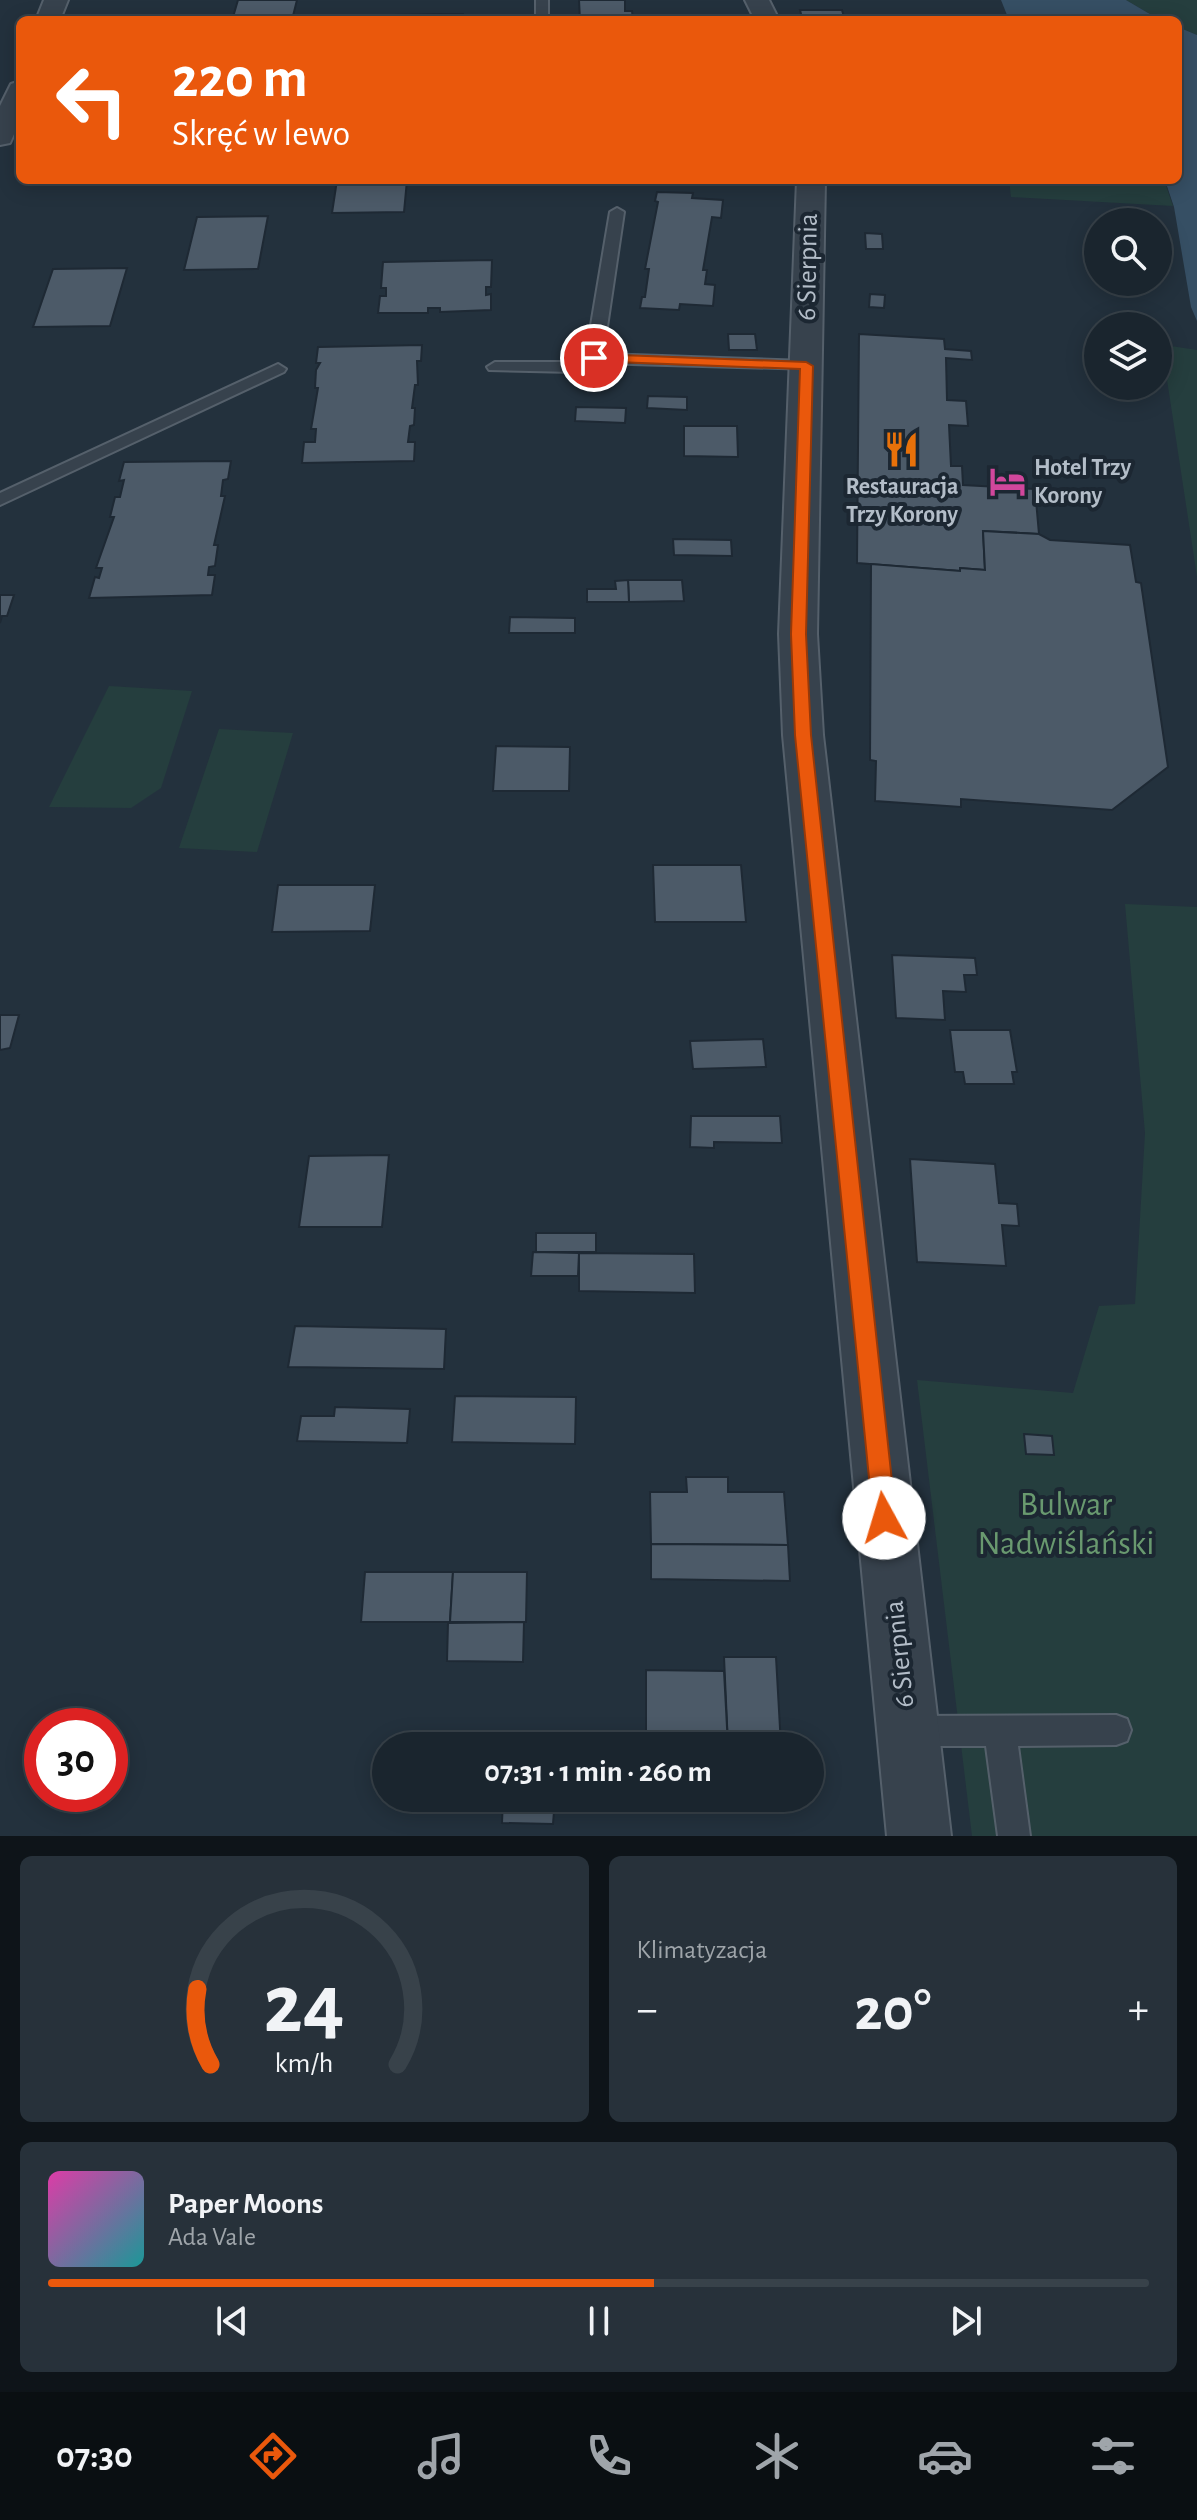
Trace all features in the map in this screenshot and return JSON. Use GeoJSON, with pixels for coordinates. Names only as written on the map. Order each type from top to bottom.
{"type":"FeatureCollection","features":[{"type":"Feature","properties":{"kind":"street"},"geometry":{"type":"LineString","coordinates":[[0,137],[16,100]]}},
{"type":"Feature","properties":{"kind":"street","name":"6 Sierpnia"},"geometry":{"type":"LineString","coordinates":[[811,184],[798,634],[803,735],[919,1836]]}},
{"type":"Feature","properties":{"kind":"lane"},"geometry":{"type":"LineString","coordinates":[[594,358],[617,212]]}},
{"type":"Feature","properties":{"kind":"lane"},"geometry":{"type":"LineString","coordinates":[[495,367],[574,367],[594,358],[806,366]]}},
{"type":"Feature","properties":{"kind":"lane"},"geometry":{"type":"LineString","coordinates":[[0,500],[278,369]]}},
{"type":"Feature","properties":{"kind":"lane"},"geometry":{"type":"LineString","coordinates":[[908,1731],[1116,1730]]}},
{"type":"Feature","properties":{"kind":"lane"},"geometry":{"type":"LineString","coordinates":[[1000,1731],[1014,1836]]}},
{"type":"Feature","properties":{"kind":"green space"},"geometry":{"type":"Polygon","coordinates":[[[1126,0],[1197,0],[1197,35],[1182,29],[1182,16],[1153,16],[1126,0]]]}},
{"type":"Feature","properties":{"kind":"green space"},"geometry":{"type":"Polygon","coordinates":[[[1009,184],[1165,184],[1173,206],[1011,197],[1009,184]]]}},
{"type":"Feature","properties":{"kind":"green space"},"geometry":{"type":"Polygon","coordinates":[[[1172,346],[1197,350],[1197,577],[1170,400],[1172,346]]]}},
{"type":"Feature","properties":{"kind":"green space"},"geometry":{"type":"Polygon","coordinates":[[[109,686],[192,691],[161,788],[131,808],[49,807],[109,686]]]}},
{"type":"Feature","properties":{"kind":"green space"},"geometry":{"type":"Polygon","coordinates":[[[219,729],[293,733],[257,852],[179,848],[219,729]]]}},
{"type":"Feature","properties":{"kind":"green space","name":"Bulwar Nadwiślański"},"geometry":{"type":"Polygon","coordinates":[[[1125,904],[1197,907],[1197,1836],[972,1836],[917,1380],[1073,1393],[1099,1306],[1135,1304],[1145,1133],[1125,904]]]}},
{"type":"Feature","properties":{"kind":"water"},"geometry":{"type":"Polygon","coordinates":[[[1001,0],[1126,0],[1153,16],[1007,16],[1001,0]]]}},
{"type":"Feature","properties":{"kind":"water"},"geometry":{"type":"Polygon","coordinates":[[[1182,29],[1197,35],[1197,321],[1191,307],[1174,207],[1166,184],[1182,184],[1182,29]]]}},
{"type":"Feature","properties":{"kind":"building"},"geometry":{"type":"Polygon","coordinates":[[[238,0],[297,0],[293,16],[233,16],[238,0]]]}},
{"type":"Feature","properties":{"kind":"building"},"geometry":{"type":"Polygon","coordinates":[[[579,0],[625,0],[625,11],[632,11],[633,16],[580,16],[579,0]]]}},
{"type":"Feature","properties":{"kind":"building"},"geometry":{"type":"Polygon","coordinates":[[[800,10],[842,10],[844,16],[802,16],[800,10]]]}},
{"type":"Feature","properties":{"kind":"building"},"geometry":{"type":"Polygon","coordinates":[[[463,14],[463,16],[395,16],[463,14]]]}},
{"type":"Feature","properties":{"kind":"building"},"geometry":{"type":"Polygon","coordinates":[[[336,184],[407,184],[404,212],[332,213],[336,184]]]}},
{"type":"Feature","properties":{"kind":"building"},"geometry":{"type":"Polygon","coordinates":[[[657,192],[693,193],[692,198],[723,200],[721,218],[712,217],[703,270],[707,270],[705,284],[715,285],[713,306],[680,304],[679,310],[640,308],[642,297],[645,297],[649,269],[645,269],[658,202],[655,201],[657,192]]]}},
{"type":"Feature","properties":{"kind":"building"},"geometry":{"type":"Polygon","coordinates":[[[268,216],[258,269],[184,270],[197,217],[268,216]]]}},
{"type":"Feature","properties":{"kind":"building"},"geometry":{"type":"Polygon","coordinates":[[[865,233],[882,234],[883,249],[866,249],[865,233]]]}},
{"type":"Feature","properties":{"kind":"building"},"geometry":{"type":"Polygon","coordinates":[[[492,260],[491,287],[486,287],[486,295],[491,294],[491,310],[440,312],[440,308],[428,308],[428,313],[378,313],[380,296],[386,296],[386,288],[381,288],[383,262],[492,260]]]}},
{"type":"Feature","properties":{"kind":"building"},"geometry":{"type":"Polygon","coordinates":[[[127,268],[110,326],[33,327],[53,269],[127,268]]]}},
{"type":"Feature","properties":{"kind":"building"},"geometry":{"type":"Polygon","coordinates":[[[870,294],[885,295],[884,308],[869,307],[870,294]]]}},
{"type":"Feature","properties":{"kind":"building"},"geometry":{"type":"Polygon","coordinates":[[[728,334],[755,334],[757,350],[729,350],[728,334]]]}},
{"type":"Feature","properties":{"kind":"building"},"geometry":{"type":"Polygon","coordinates":[[[859,334],[944,339],[945,349],[971,351],[972,360],[946,358],[947,400],[966,401],[968,426],[949,425],[951,466],[962,466],[963,485],[1035,489],[1039,534],[983,531],[985,570],[857,563],[859,334]]]}},
{"type":"Feature","properties":{"kind":"building"},"geometry":{"type":"Polygon","coordinates":[[[422,345],[421,361],[417,361],[418,385],[415,385],[412,408],[415,408],[414,425],[410,426],[408,442],[415,442],[414,461],[302,463],[304,442],[315,442],[316,429],[311,429],[318,388],[315,388],[316,370],[320,363],[316,363],[318,347],[422,345]]]}},
{"type":"Feature","properties":{"kind":"building"},"geometry":{"type":"Polygon","coordinates":[[[648,396],[687,397],[687,410],[647,408],[648,396]]]}},
{"type":"Feature","properties":{"kind":"building"},"geometry":{"type":"Polygon","coordinates":[[[576,407],[626,408],[625,423],[575,421],[576,407]]]}},
{"type":"Feature","properties":{"kind":"building"},"geometry":{"type":"Polygon","coordinates":[[[684,426],[737,426],[738,457],[684,456],[684,426]]]}},
{"type":"Feature","properties":{"kind":"building"},"geometry":{"type":"Polygon","coordinates":[[[231,461],[228,479],[223,480],[221,496],[225,496],[214,545],[218,545],[215,566],[209,567],[208,575],[215,575],[212,595],[89,598],[95,577],[99,578],[102,568],[96,568],[114,517],[110,517],[115,497],[120,497],[124,480],[119,481],[124,462],[231,461]]]}},
{"type":"Feature","properties":{"kind":"building"},"geometry":{"type":"Polygon","coordinates":[[[983,531],[1039,534],[1050,540],[1130,545],[1136,582],[1141,583],[1168,767],[1112,810],[961,799],[961,807],[875,801],[876,761],[870,760],[871,564],[985,570],[983,531]]]}},
{"type":"Feature","properties":{"kind":"building"},"geometry":{"type":"Polygon","coordinates":[[[673,539],[731,540],[732,556],[674,555],[673,539]]]}},
{"type":"Feature","properties":{"kind":"building"},"geometry":{"type":"Polygon","coordinates":[[[628,580],[682,580],[684,601],[629,602],[628,580]]]}},
{"type":"Feature","properties":{"kind":"building"},"geometry":{"type":"Polygon","coordinates":[[[628,580],[629,602],[587,602],[587,589],[616,589],[615,581],[628,580]]]}},
{"type":"Feature","properties":{"kind":"building"},"geometry":{"type":"Polygon","coordinates":[[[0,595],[14,595],[7,616],[2,616],[0,623],[0,595]]]}},
{"type":"Feature","properties":{"kind":"building"},"geometry":{"type":"Polygon","coordinates":[[[510,617],[575,618],[575,633],[509,633],[510,617]]]}},
{"type":"Feature","properties":{"kind":"building"},"geometry":{"type":"Polygon","coordinates":[[[496,746],[570,747],[569,791],[493,791],[496,746]]]}},
{"type":"Feature","properties":{"kind":"building"},"geometry":{"type":"Polygon","coordinates":[[[653,865],[741,865],[746,922],[655,922],[653,865]]]}},
{"type":"Feature","properties":{"kind":"building"},"geometry":{"type":"Polygon","coordinates":[[[278,885],[375,885],[370,931],[272,932],[278,885]]]}},
{"type":"Feature","properties":{"kind":"building"},"geometry":{"type":"Polygon","coordinates":[[[892,955],[975,958],[977,975],[964,975],[966,992],[943,991],[945,1020],[896,1018],[892,955]]]}},
{"type":"Feature","properties":{"kind":"building"},"geometry":{"type":"Polygon","coordinates":[[[0,1015],[19,1015],[10,1048],[0,1050],[0,1015]]]}},
{"type":"Feature","properties":{"kind":"building"},"geometry":{"type":"Polygon","coordinates":[[[950,1030],[1010,1030],[1017,1072],[1012,1072],[1014,1084],[965,1084],[963,1072],[955,1072],[950,1030]]]}},
{"type":"Feature","properties":{"kind":"building"},"geometry":{"type":"Polygon","coordinates":[[[763,1039],[766,1067],[693,1069],[690,1041],[763,1039]]]}},
{"type":"Feature","properties":{"kind":"building"},"geometry":{"type":"Polygon","coordinates":[[[691,1116],[780,1116],[782,1143],[714,1142],[714,1148],[690,1147],[691,1116]]]}},
{"type":"Feature","properties":{"kind":"building"},"geometry":{"type":"Polygon","coordinates":[[[389,1155],[382,1227],[299,1227],[309,1156],[389,1155]]]}},
{"type":"Feature","properties":{"kind":"building"},"geometry":{"type":"Polygon","coordinates":[[[910,1159],[995,1164],[999,1203],[1017,1204],[1019,1226],[1002,1225],[1006,1266],[917,1262],[910,1159]]]}},
{"type":"Feature","properties":{"kind":"building"},"geometry":{"type":"Polygon","coordinates":[[[536,1233],[596,1233],[596,1252],[536,1252],[536,1233]]]}},
{"type":"Feature","properties":{"kind":"building"},"geometry":{"type":"Polygon","coordinates":[[[533,1252],[579,1253],[578,1276],[531,1276],[533,1252]]]}},
{"type":"Feature","properties":{"kind":"building"},"geometry":{"type":"Polygon","coordinates":[[[579,1253],[694,1254],[695,1293],[579,1291],[579,1253]]]}},
{"type":"Feature","properties":{"kind":"building"},"geometry":{"type":"Polygon","coordinates":[[[295,1326],[446,1329],[444,1369],[288,1367],[295,1326]]]}},
{"type":"Feature","properties":{"kind":"building"},"geometry":{"type":"Polygon","coordinates":[[[455,1396],[576,1397],[575,1444],[452,1442],[455,1396]]]}},
{"type":"Feature","properties":{"kind":"building"},"geometry":{"type":"Polygon","coordinates":[[[335,1407],[410,1409],[407,1443],[297,1441],[301,1416],[334,1416],[335,1407]]]}},
{"type":"Feature","properties":{"kind":"building"},"geometry":{"type":"Polygon","coordinates":[[[1024,1434],[1052,1436],[1054,1455],[1026,1454],[1024,1434]]]}},
{"type":"Feature","properties":{"kind":"building"},"geometry":{"type":"Polygon","coordinates":[[[686,1477],[728,1477],[728,1492],[784,1492],[788,1545],[651,1544],[650,1492],[687,1492],[686,1477]]]}},
{"type":"Feature","properties":{"kind":"building"},"geometry":{"type":"Polygon","coordinates":[[[651,1544],[788,1545],[790,1581],[651,1579],[651,1544]]]}},
{"type":"Feature","properties":{"kind":"building"},"geometry":{"type":"Polygon","coordinates":[[[365,1572],[453,1572],[450,1622],[361,1622],[365,1572]]]}},
{"type":"Feature","properties":{"kind":"building"},"geometry":{"type":"Polygon","coordinates":[[[453,1572],[527,1572],[526,1622],[450,1622],[453,1572]]]}},
{"type":"Feature","properties":{"kind":"building"},"geometry":{"type":"Polygon","coordinates":[[[524,1622],[523,1662],[447,1661],[448,1623],[524,1622]]]}},
{"type":"Feature","properties":{"kind":"building"},"geometry":{"type":"Polygon","coordinates":[[[724,1657],[776,1657],[780,1732],[727,1732],[724,1657]]]}},
{"type":"Feature","properties":{"kind":"building"},"geometry":{"type":"Polygon","coordinates":[[[646,1670],[724,1671],[727,1732],[646,1732],[646,1670]]]}},
{"type":"Feature","properties":{"kind":"building"},"geometry":{"type":"Polygon","coordinates":[[[502,1812],[554,1812],[553,1824],[502,1823],[502,1812]]]}},
{"type":"Feature","properties":{"kind":"place","name":"Restauracja Trzy Korony"},"geometry":{"type":"Point","coordinates":[902,450]}},
{"type":"Feature","properties":{"kind":"place","name":"Hotel Trzy Korony"},"geometry":{"type":"Point","coordinates":[1008,482]}},
{"type":"Feature","properties":{"kind":"route"},"geometry":{"type":"LineString","coordinates":[[594,358],[806,366],[798,634],[803,735],[884,1518]]}}]}
